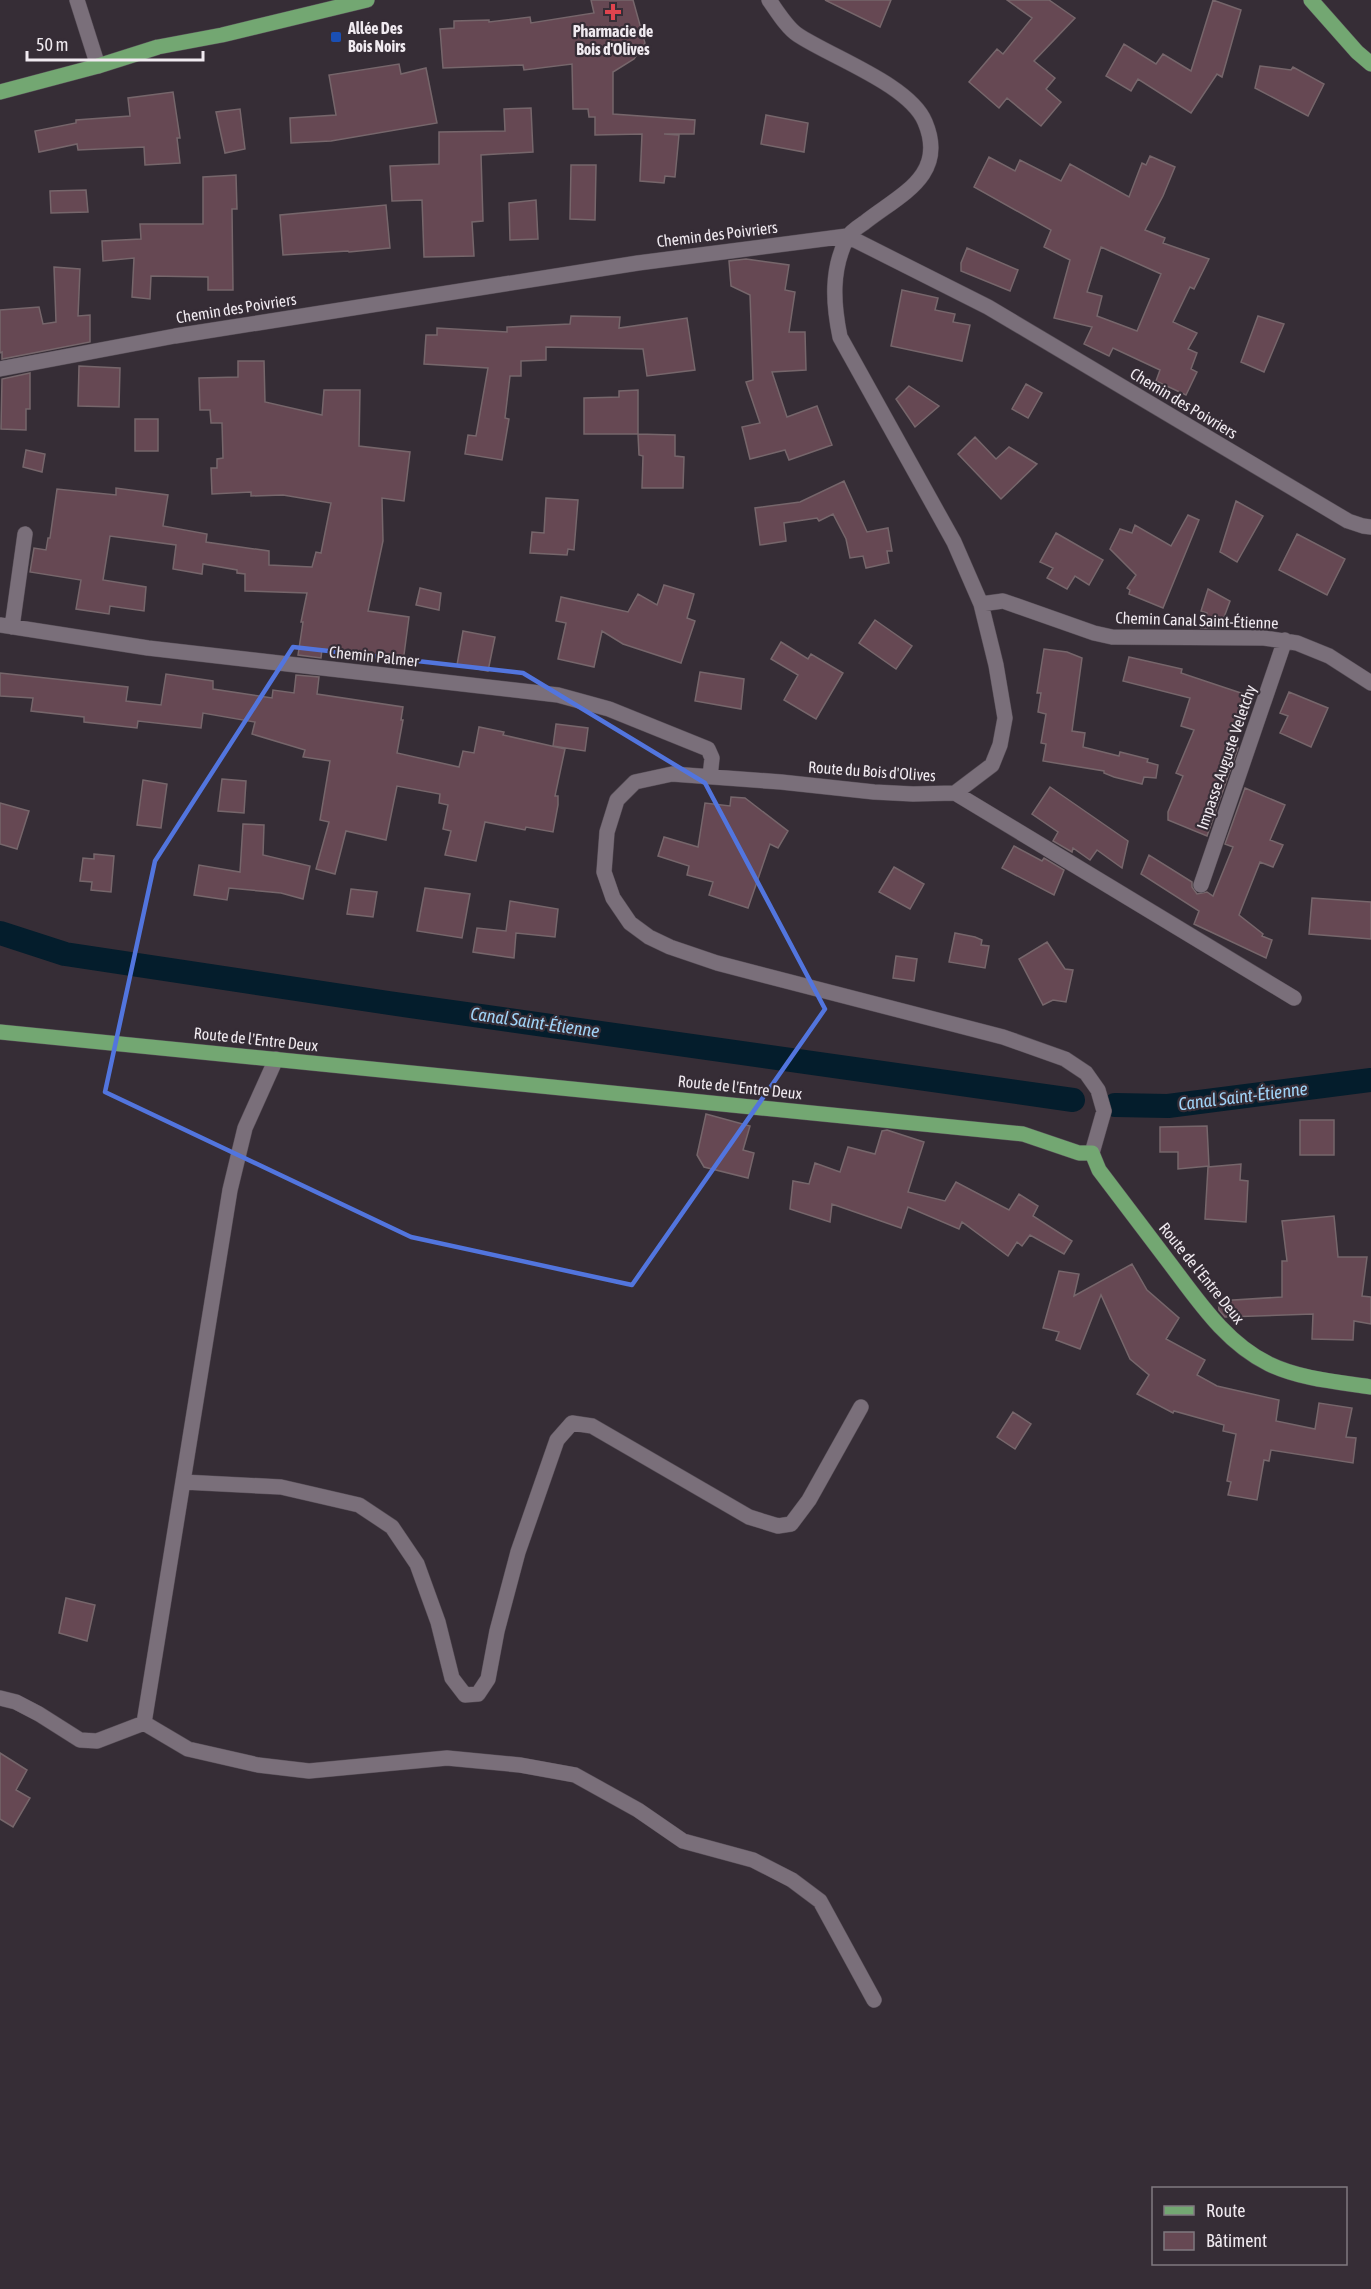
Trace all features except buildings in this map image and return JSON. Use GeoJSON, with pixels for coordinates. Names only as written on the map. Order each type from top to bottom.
{"type":"FeatureCollection","features":[{"type":"Feature","properties":{"kind":"main road"},"geometry":{"type":"LineString","coordinates":[[0,92],[98,66],[158,47],[367,0]]}},
{"type":"Feature","properties":{"kind":"main road"},"geometry":{"type":"LineString","coordinates":[[1311,0],[1357,52],[1371,64]]}},
{"type":"Feature","properties":{"kind":"main road","name":"Route de l'Entre Deux"},"geometry":{"type":"LineString","coordinates":[[0,1032],[1023,1134],[1079,1153],[1092,1153],[1099,1170],[1209,1314],[1232,1340],[1252,1355],[1271,1365],[1302,1375],[1371,1387]]}},
{"type":"Feature","properties":{"kind":"street"},"geometry":{"type":"LineString","coordinates":[[77,0],[98,66]]}},
{"type":"Feature","properties":{"kind":"street"},"geometry":{"type":"LineString","coordinates":[[769,0],[796,34],[908,99],[924,119],[932,142],[926,171],[900,198],[847,236]]}},
{"type":"Feature","properties":{"kind":"street"},"geometry":{"type":"LineString","coordinates":[[779,0],[782,17]]}},
{"type":"Feature","properties":{"kind":"street","name":"Chemin des Poivriers"},"geometry":{"type":"LineString","coordinates":[[0,369],[175,336],[580,272],[726,250],[847,236],[988,307],[1348,521],[1371,527]]}},
{"type":"Feature","properties":{"kind":"street","name":"Route du Bois d'Olives"},"geometry":{"type":"LineString","coordinates":[[847,236],[835,276],[834,307],[840,337],[954,542],[981,604],[996,665],[1005,718],[1000,745],[992,765],[955,793],[873,792],[672,774],[635,782],[617,800],[607,832],[604,872],[613,898],[630,923],[659,942],[717,963],[1003,1037],[1065,1059],[1086,1073],[1098,1090],[1101,1100],[1104,1111],[1092,1153]]}},
{"type":"Feature","properties":{"kind":"street"},"geometry":{"type":"LineString","coordinates":[[6,626],[25,534]]}},
{"type":"Feature","properties":{"kind":"street","name":"Chemin Canal Saint-Étienne"},"geometry":{"type":"LineString","coordinates":[[981,604],[1003,602],[1112,637],[1252,637],[1297,642],[1329,656],[1371,683]]}},
{"type":"Feature","properties":{"kind":"street","name":"Chemin Palmer"},"geometry":{"type":"LineString","coordinates":[[6,626],[147,648],[558,695],[609,709],[708,749],[712,758],[710,777]]}},
{"type":"Feature","properties":{"kind":"street","name":"Impasse Auguste Veletchy"},"geometry":{"type":"LineString","coordinates":[[1201,885],[1285,640]]}},
{"type":"Feature","properties":{"kind":"street"},"geometry":{"type":"LineString","coordinates":[[955,793],[1294,999]]}},
{"type":"Feature","properties":{"kind":"street"},"geometry":{"type":"LineString","coordinates":[[144,1723],[230,1190],[245,1128],[276,1059]]}},
{"type":"Feature","properties":{"kind":"street"},"geometry":{"type":"LineString","coordinates":[[183,1482],[281,1487],[359,1505],[392,1527],[417,1564],[438,1622],[452,1678],[465,1695],[478,1694],[488,1679],[497,1631],[518,1552],[557,1440],[572,1423],[592,1426],[749,1517],[778,1526],[792,1524],[809,1500],[861,1407]]}},
{"type":"Feature","properties":{"kind":"street"},"geometry":{"type":"LineString","coordinates":[[0,1698],[16,1702],[39,1714],[80,1740],[97,1741],[144,1723]]}},
{"type":"Feature","properties":{"kind":"street"},"geometry":{"type":"LineString","coordinates":[[144,1723],[188,1749],[258,1765],[309,1771],[447,1758],[520,1765],[575,1775],[638,1810],[683,1841],[753,1860],[792,1880],[820,1901],[874,2000]]}},
{"type":"Feature","properties":{"kind":"highlighted area"},"geometry":{"type":"Polygon","coordinates":[[[293,647],[523,673],[705,783],[825,1009],[632,1285],[411,1237],[105,1092],[155,861],[293,647]]]}},
{"type":"Feature","properties":{"kind":"waterway","name":"Canal Saint-Étienne"},"geometry":{"type":"LineString","coordinates":[[0,933],[65,954],[389,1003],[1073,1100]]}},
{"type":"Feature","properties":{"kind":"waterway","name":"Canal Saint-Étienne"},"geometry":{"type":"LineString","coordinates":[[1115,1105],[1168,1106],[1371,1080]]}},
{"type":"Feature","properties":{"kind":"place","name":"Pharmacie de Bois d'Olives"},"geometry":{"type":"Point","coordinates":[613,12]}},
{"type":"Feature","properties":{"kind":"place","name":"Allée Des Bois Noirs"},"geometry":{"type":"Point","coordinates":[336,37]}}]}
